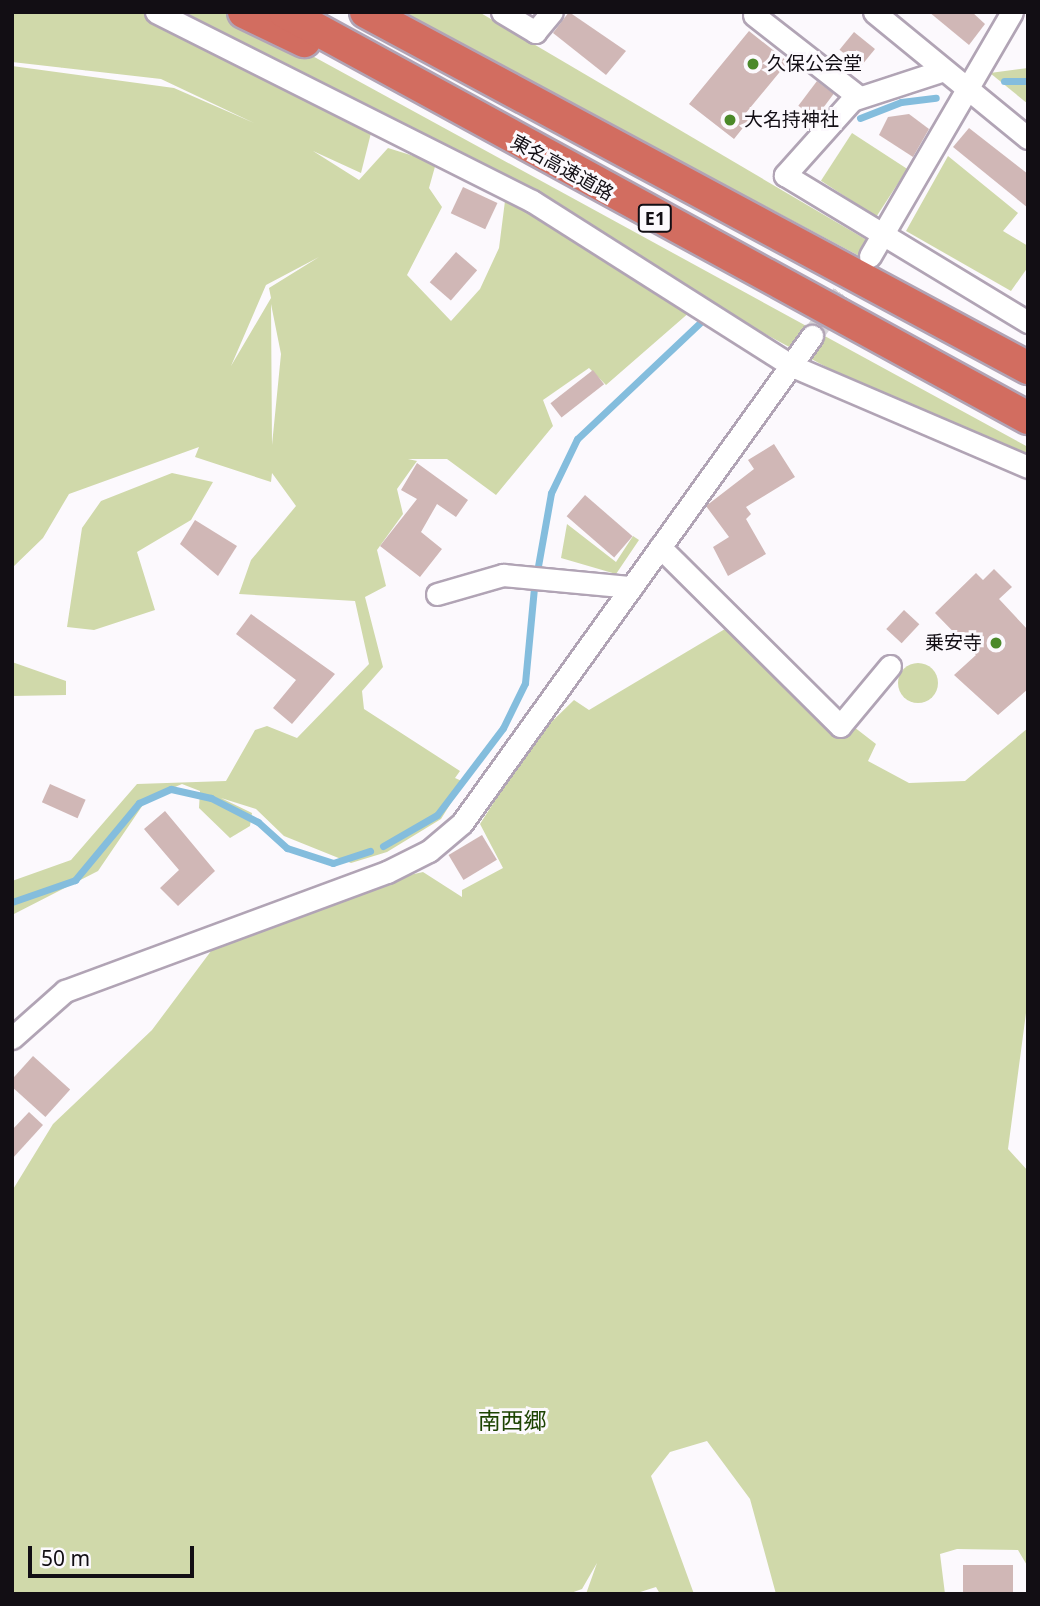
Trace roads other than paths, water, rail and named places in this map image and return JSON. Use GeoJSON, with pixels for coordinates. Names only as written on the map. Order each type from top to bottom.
{"type":"FeatureCollection","features":[{"type":"Feature","properties":{"kind":"highway"},"geometry":{"type":"LineString","coordinates":[[244,12],[538,155]]}},
{"type":"Feature","properties":{"kind":"highway","name":"東名高速道路"},"geometry":{"type":"LineString","coordinates":[[285,12],[538,155],[1028,418]]}},
{"type":"Feature","properties":{"kind":"highway","name":"東名高速道路"},"geometry":{"type":"LineString","coordinates":[[366,12],[1028,368]]}},
{"type":"Feature","properties":{"kind":"street"},"geometry":{"type":"LineString","coordinates":[[156,12],[532,201],[790,365],[1028,467]]}},
{"type":"Feature","properties":{"kind":"street"},"geometry":{"type":"LineString","coordinates":[[502,12],[535,32],[552,12]]}},
{"type":"Feature","properties":{"kind":"street"},"geometry":{"type":"LineString","coordinates":[[874,12],[1028,138]]}},
{"type":"Feature","properties":{"kind":"street"},"geometry":{"type":"LineString","coordinates":[[870,256],[969,91],[1012,12]]}},
{"type":"Feature","properties":{"kind":"street"},"geometry":{"type":"LineString","coordinates":[[754,15],[859,97]]}},
{"type":"Feature","properties":{"kind":"street"},"geometry":{"type":"LineString","coordinates":[[944,70],[859,97],[785,175],[1028,322]]}},
{"type":"Feature","properties":{"kind":"street"},"geometry":{"type":"LineString","coordinates":[[12,1038],[65,991],[429,851],[462,822],[812,336]]}},
{"type":"Feature","properties":{"kind":"street"},"geometry":{"type":"LineString","coordinates":[[660,547],[840,726],[890,666]]}},
{"type":"Feature","properties":{"kind":"street"},"geometry":{"type":"LineString","coordinates":[[437,594],[503,575],[631,587]]}},
{"type":"Feature","properties":{"kind":"waterway"},"geometry":{"type":"LineString","coordinates":[[1004,81],[1028,81]]}},
{"type":"Feature","properties":{"kind":"waterway"},"geometry":{"type":"LineString","coordinates":[[860,118],[901,102],[936,98]]}},
{"type":"Feature","properties":{"kind":"waterway"},"geometry":{"type":"LineString","coordinates":[[538,566],[551,493],[577,439],[704,319]]}},
{"type":"Feature","properties":{"kind":"waterway"},"geometry":{"type":"LineString","coordinates":[[383,846],[437,815],[503,728],[525,683],[534,587]]}},
{"type":"Feature","properties":{"kind":"waterway"},"geometry":{"type":"LineString","coordinates":[[12,902],[75,880],[139,803],[171,789],[211,798],[258,822],[287,848],[333,863],[370,851]]}},
{"type":"Feature","properties":{"kind":"tunnel"},"geometry":{"type":"LineString","coordinates":[[812,336],[862,266]]}},
{"type":"Feature","properties":{"kind":"place","name":"久保公会堂"},"geometry":{"type":"Point","coordinates":[753,64]}},
{"type":"Feature","properties":{"kind":"place","name":"大名持神社"},"geometry":{"type":"Point","coordinates":[730,120]}},
{"type":"Feature","properties":{"kind":"place","name":"乗安寺"},"geometry":{"type":"Point","coordinates":[996,643]}},
{"type":"Feature","properties":{"kind":"district","name":"南西郷"},"geometry":{"type":"Point","coordinates":[512,1420]}}]}
